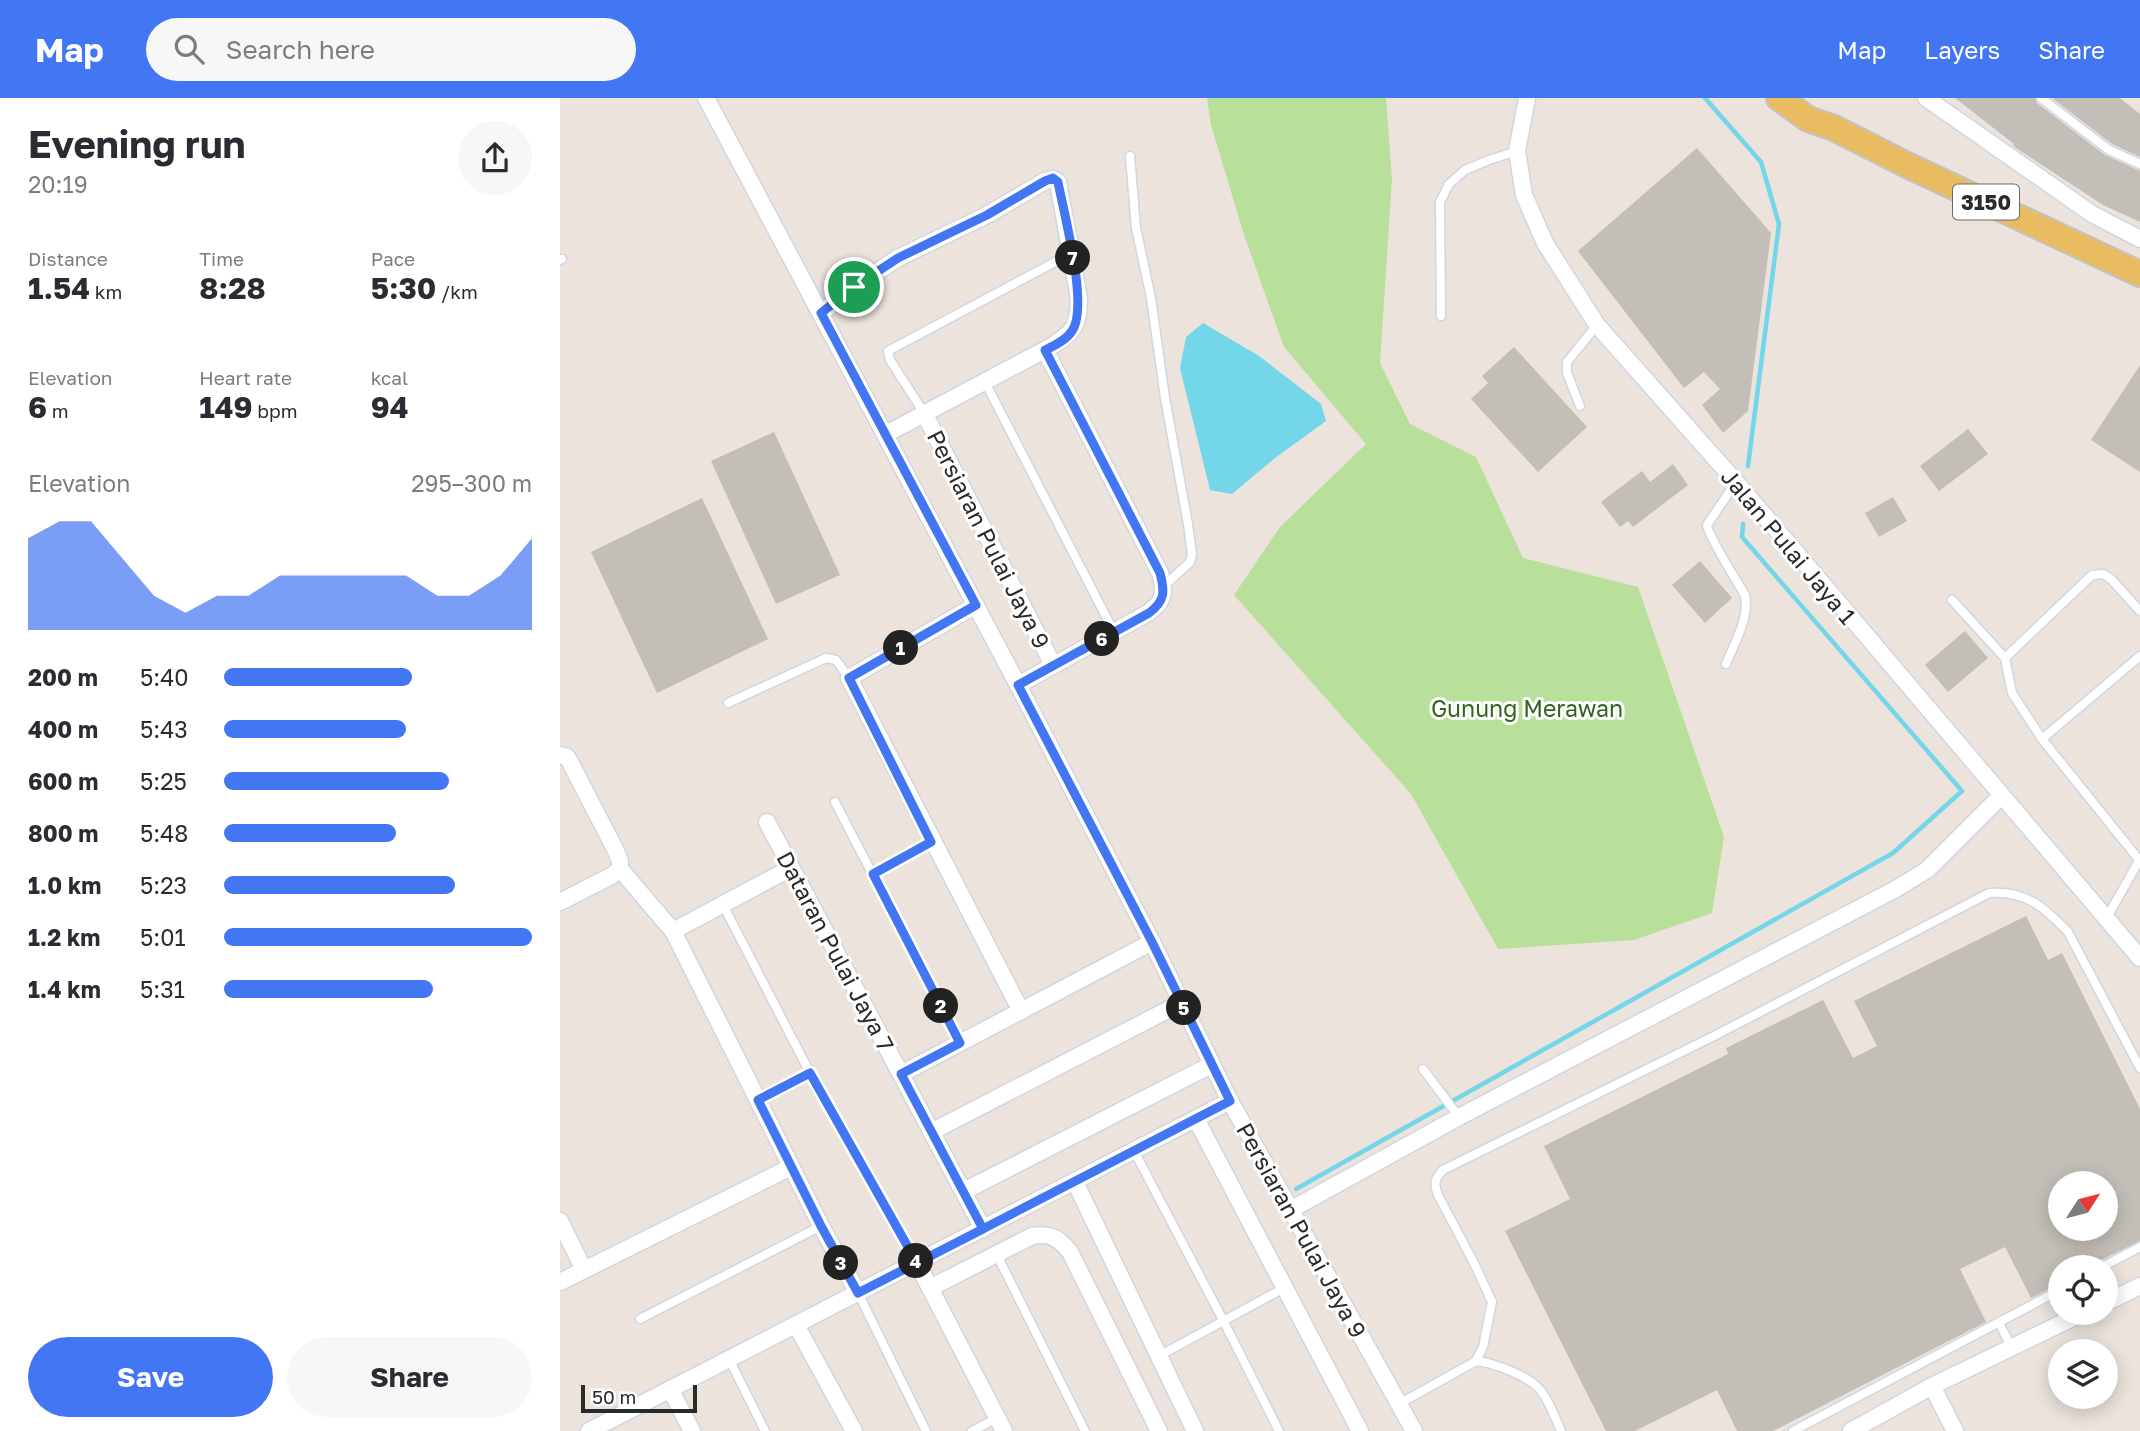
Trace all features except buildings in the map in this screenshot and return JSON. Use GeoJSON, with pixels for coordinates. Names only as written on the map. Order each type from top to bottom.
{"type":"FeatureCollection","features":[{"type":"Feature","properties":{"kind":"main road","name":"3150"},"geometry":{"type":"LineString","coordinates":[[1779,98],[1808,119],[1834,128],[2140,274]]}},
{"type":"Feature","properties":{"kind":"main road","name":"3150"},"geometry":{"type":"LineString","coordinates":[[1799,98],[1834,128]]}},
{"type":"Feature","properties":{"kind":"street","name":"Persiaran Pulai Jaya 9"},"geometry":{"type":"LineString","coordinates":[[706,98],[1018,685],[1152,942],[1211,1066],[1414,1431]]}},
{"type":"Feature","properties":{"kind":"street","name":"Jalan Pulai Jaya 1"},"geometry":{"type":"LineString","coordinates":[[1527,98],[1517,151],[1524,195],[1545,243],[1597,325],[1736,482],[2140,958]]}},
{"type":"Feature","properties":{"kind":"street"},"geometry":{"type":"LineString","coordinates":[[1926,98],[2092,214],[2140,239]]}},
{"type":"Feature","properties":{"kind":"street"},"geometry":{"type":"LineString","coordinates":[[821,313],[898,258],[987,215],[1053,178],[1058,182],[1079,299],[1079,316],[1072,332],[1045,350],[886,434]]}},
{"type":"Feature","properties":{"kind":"street"},"geometry":{"type":"LineString","coordinates":[[1018,685],[1159,606],[1164,586],[1160,573],[1045,350]]}},
{"type":"Feature","properties":{"kind":"street","name":"Persiaran Pulai Jaya 9"},"geometry":{"type":"LineString","coordinates":[[924,414],[1053,665]]}},
{"type":"Feature","properties":{"kind":"street"},"geometry":{"type":"LineString","coordinates":[[976,605],[849,678],[931,842],[1021,1012]]}},
{"type":"Feature","properties":{"kind":"street"},"geometry":{"type":"LineString","coordinates":[[560,755],[567,757],[570,762],[617,851],[620,869],[673,931],[821,1226],[858,1293]]}},
{"type":"Feature","properties":{"kind":"street"},"geometry":{"type":"LineString","coordinates":[[1290,1210],[1459,1117],[1894,890],[1927,870],[2001,796]]}},
{"type":"Feature","properties":{"kind":"street","name":"Dataran Pulai Jaya 7"},"geometry":{"type":"LineString","coordinates":[[767,822],[983,1229]]}},
{"type":"Feature","properties":{"kind":"street"},"geometry":{"type":"LineString","coordinates":[[673,931],[791,868]]}},
{"type":"Feature","properties":{"kind":"street"},"geometry":{"type":"LineString","coordinates":[[560,902],[620,869]]}},
{"type":"Feature","properties":{"kind":"street"},"geometry":{"type":"LineString","coordinates":[[901,1074],[1152,942]]}},
{"type":"Feature","properties":{"kind":"street"},"geometry":{"type":"LineString","coordinates":[[931,1132],[1181,1003]]}},
{"type":"Feature","properties":{"kind":"street"},"geometry":{"type":"LineString","coordinates":[[964,1191],[1211,1066]]}},
{"type":"Feature","properties":{"kind":"street"},"geometry":{"type":"LineString","coordinates":[[589,1431],[608,1427],[670,1389],[1230,1101]]}},
{"type":"Feature","properties":{"kind":"street"},"geometry":{"type":"LineString","coordinates":[[1196,1119],[1360,1431]]}},
{"type":"Feature","properties":{"kind":"street"},"geometry":{"type":"LineString","coordinates":[[560,1282],[791,1167]]}},
{"type":"Feature","properties":{"kind":"street"},"geometry":{"type":"LineString","coordinates":[[1075,1182],[1195,1431]]}},
{"type":"Feature","properties":{"kind":"street"},"geometry":{"type":"LineString","coordinates":[[560,1221],[584,1270]]}},
{"type":"Feature","properties":{"kind":"street"},"geometry":{"type":"LineString","coordinates":[[930,1288],[1032,1236],[1045,1234],[1063,1244],[1070,1252],[1159,1431]]}},
{"type":"Feature","properties":{"kind":"street"},"geometry":{"type":"LineString","coordinates":[[917,1263],[1001,1424]]}},
{"type":"Feature","properties":{"kind":"street"},"geometry":{"type":"LineString","coordinates":[[2118,1297],[2140,1286]]}},
{"type":"Feature","properties":{"kind":"street"},"geometry":{"type":"LineString","coordinates":[[796,1325],[854,1431]]}},
{"type":"Feature","properties":{"kind":"street"},"geometry":{"type":"LineString","coordinates":[[1856,1430],[1932,1386],[2058,1325]]}},
{"type":"Feature","properties":{"kind":"street"},"geometry":{"type":"LineString","coordinates":[[1932,1386],[1955,1431]]}},
{"type":"Feature","properties":{"kind":"street"},"geometry":{"type":"LineString","coordinates":[[670,1389],[692,1431]]}},
{"type":"Feature","properties":{"kind":"lane"},"geometry":{"type":"LineString","coordinates":[[2041,98],[2109,150],[2140,164]]}},
{"type":"Feature","properties":{"kind":"lane"},"geometry":{"type":"LineString","coordinates":[[1441,316],[1440,202],[1448,184],[1465,170],[1517,151]]}},
{"type":"Feature","properties":{"kind":"lane"},"geometry":{"type":"LineString","coordinates":[[1130,156],[1136,228],[1151,298],[1192,555],[1190,562],[1164,586]]}},
{"type":"Feature","properties":{"kind":"lane"},"geometry":{"type":"LineString","coordinates":[[924,414],[890,360],[888,351],[1072,253]]}},
{"type":"Feature","properties":{"kind":"lane"},"geometry":{"type":"LineString","coordinates":[[1580,406],[1567,373],[1567,362],[1597,325]]}},
{"type":"Feature","properties":{"kind":"lane"},"geometry":{"type":"LineString","coordinates":[[985,382],[1114,632]]}},
{"type":"Feature","properties":{"kind":"lane"},"geometry":{"type":"LineString","coordinates":[[1726,664],[1747,602],[1717,545],[1707,533],[1707,525],[1736,482]]}},
{"type":"Feature","properties":{"kind":"lane"},"geometry":{"type":"LineString","coordinates":[[2005,658],[2092,575],[2103,574],[2111,579],[2140,611]]}},
{"type":"Feature","properties":{"kind":"lane"},"geometry":{"type":"LineString","coordinates":[[1952,600],[2005,658],[2012,693],[2042,739],[2140,860],[2106,919]]}},
{"type":"Feature","properties":{"kind":"lane"},"geometry":{"type":"LineString","coordinates":[[2042,739],[2140,656]]}},
{"type":"Feature","properties":{"kind":"lane"},"geometry":{"type":"LineString","coordinates":[[728,703],[826,658],[836,660],[849,678]]}},
{"type":"Feature","properties":{"kind":"lane"},"geometry":{"type":"LineString","coordinates":[[835,802],[960,1043]]}},
{"type":"Feature","properties":{"kind":"lane"},"geometry":{"type":"LineString","coordinates":[[873,874],[931,842]]}},
{"type":"Feature","properties":{"kind":"lane"},"geometry":{"type":"LineString","coordinates":[[1399,1404],[1476,1361],[1483,1346],[1492,1302],[1438,1195],[1436,1178],[1443,1170],[1716,1035],[1989,893],[2011,892],[2023,897],[2053,917],[2068,932],[2140,1068]]}},
{"type":"Feature","properties":{"kind":"lane"},"geometry":{"type":"LineString","coordinates":[[723,905],[810,1073],[917,1263]]}},
{"type":"Feature","properties":{"kind":"lane"},"geometry":{"type":"LineString","coordinates":[[1423,1069],[1459,1117]]}},
{"type":"Feature","properties":{"kind":"lane"},"geometry":{"type":"LineString","coordinates":[[758,1100],[810,1073]]}},
{"type":"Feature","properties":{"kind":"lane"},"geometry":{"type":"LineString","coordinates":[[1134,1151],[1279,1431]]}},
{"type":"Feature","properties":{"kind":"lane"},"geometry":{"type":"LineString","coordinates":[[640,1319],[821,1226]]}},
{"type":"Feature","properties":{"kind":"lane"},"geometry":{"type":"LineString","coordinates":[[2118,1259],[2140,1247]]}},
{"type":"Feature","properties":{"kind":"lane"},"geometry":{"type":"LineString","coordinates":[[997,1255],[1085,1431]]}},
{"type":"Feature","properties":{"kind":"lane"},"geometry":{"type":"LineString","coordinates":[[1159,1356],[1284,1288]]}},
{"type":"Feature","properties":{"kind":"lane"},"geometry":{"type":"LineString","coordinates":[[858,1293],[926,1431]]}},
{"type":"Feature","properties":{"kind":"lane"},"geometry":{"type":"LineString","coordinates":[[1793,1431],[2048,1296]]}},
{"type":"Feature","properties":{"kind":"lane"},"geometry":{"type":"LineString","coordinates":[[1999,1323],[2011,1348]]}},
{"type":"Feature","properties":{"kind":"lane"},"geometry":{"type":"LineString","coordinates":[[729,1359],[765,1431]]}},
{"type":"Feature","properties":{"kind":"lane"},"geometry":{"type":"LineString","coordinates":[[1476,1361],[1517,1374],[1541,1390],[1561,1431]]}},
{"type":"Feature","properties":{"kind":"lane"},"geometry":{"type":"LineString","coordinates":[[972,1431],[1001,1424]]}},
{"type":"Feature","properties":{"kind":"green space","name":"Gunung Merawan"},"geometry":{"type":"Polygon","coordinates":[[[1207,98],[1386,98],[1392,179],[1380,363],[1410,424],[1476,457],[1523,558],[1638,587],[1724,837],[1712,913],[1634,940],[1498,949],[1411,794],[1234,595],[1280,527],[1366,444],[1284,347],[1244,235],[1211,125],[1207,98]]]}},
{"type":"Feature","properties":{"kind":"water"},"geometry":{"type":"Polygon","coordinates":[[[1203,323],[1259,356],[1321,404],[1326,421],[1232,494],[1210,490],[1180,368],[1186,337],[1203,323]]]}},
{"type":"Feature","properties":{"kind":"waterway"},"geometry":{"type":"LineString","coordinates":[[1705,98],[1761,162],[1779,224],[1748,466]]}},
{"type":"Feature","properties":{"kind":"waterway"},"geometry":{"type":"LineString","coordinates":[[1296,1189],[1893,853],[1962,791],[1742,537],[1743,524]]}},
{"type":"Feature","properties":{"kind":"route"},"geometry":{"type":"LineString","coordinates":[[854,287],[821,313],[976,605],[849,678],[931,842],[873,874],[960,1043],[901,1074],[964,1191],[983,1229],[917,1263],[858,1293],[758,1100],[810,1073],[917,1263],[1230,1101],[1152,942],[1018,685],[1149,613],[1159,606],[1164,586],[1160,573],[1045,350],[1072,332],[1079,316],[1076,273],[1058,182],[1053,178],[1045,181],[987,215],[898,258],[854,287]]}}]}
